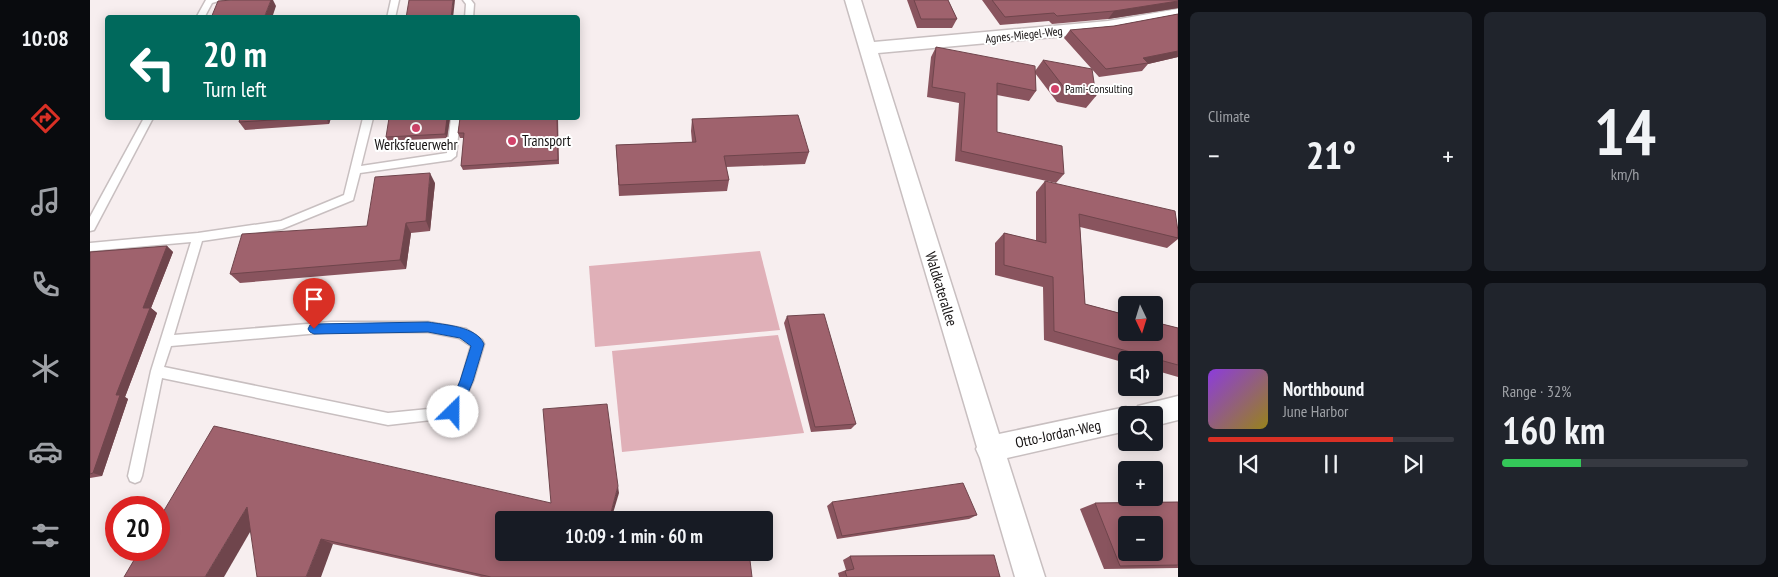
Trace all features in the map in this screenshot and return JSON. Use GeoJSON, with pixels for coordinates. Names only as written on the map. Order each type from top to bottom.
{"type":"FeatureCollection","features":[{"type":"Feature","properties":{"kind":"street","name":"Waldkaterallee"},"geometry":{"type":"LineString","coordinates":[[853,0],[989,449],[1030,577]]}},
{"type":"Feature","properties":{"kind":"street","name":"Agnes-Miegel-Weg"},"geometry":{"type":"LineString","coordinates":[[868,48],[993,39],[1159,19],[1178,14]]}},
{"type":"Feature","properties":{"kind":"street"},"geometry":{"type":"LineString","coordinates":[[1163,411],[1178,408]]}},
{"type":"Feature","properties":{"kind":"street","name":"Otto-Jordan-Weg"},"geometry":{"type":"LineString","coordinates":[[989,449],[1118,421]]}},
{"type":"Feature","properties":{"kind":"lane"},"geometry":{"type":"LineString","coordinates":[[202,15],[209,1],[218,0]]}},
{"type":"Feature","properties":{"kind":"lane"},"geometry":{"type":"LineString","coordinates":[[392,15],[395,0]]}},
{"type":"Feature","properties":{"kind":"lane"},"geometry":{"type":"LineString","coordinates":[[467,0],[470,4],[468,15]]}},
{"type":"Feature","properties":{"kind":"lane"},"geometry":{"type":"LineString","coordinates":[[90,227],[147,120]]}},
{"type":"Feature","properties":{"kind":"lane"},"geometry":{"type":"LineString","coordinates":[[90,247],[198,237],[282,225],[349,197],[368,120]]}},
{"type":"Feature","properties":{"kind":"lane"},"geometry":{"type":"LineString","coordinates":[[356,170],[451,156],[456,120]]}},
{"type":"Feature","properties":{"kind":"lane"},"geometry":{"type":"LineString","coordinates":[[135,476],[157,371],[198,237]]}},
{"type":"Feature","properties":{"kind":"lane"},"geometry":{"type":"LineString","coordinates":[[157,371],[388,419],[453,412],[466,381],[478,344],[462,334],[428,327],[331,327],[166,341]]}},
{"type":"Feature","properties":{"kind":"shaded area"},"geometry":{"type":"Polygon","coordinates":[[[760,251],[780,330],[595,347],[589,266],[760,251]]]}},
{"type":"Feature","properties":{"kind":"shaded area"},"geometry":{"type":"Polygon","coordinates":[[[778,335],[804,433],[622,452],[612,351],[778,335]]]}},
{"type":"Feature","properties":{"kind":"building"},"geometry":{"type":"Polygon","coordinates":[[[271,0],[265,15],[212,15],[218,1],[271,0]]]}},
{"type":"Feature","properties":{"kind":"building"},"geometry":{"type":"Polygon","coordinates":[[[409,0],[453,0],[451,15],[406,15],[409,0]]]}},
{"type":"Feature","properties":{"kind":"building"},"geometry":{"type":"Polygon","coordinates":[[[914,0],[948,0],[957,19],[921,19],[914,0]]]}},
{"type":"Feature","properties":{"kind":"building"},"geometry":{"type":"Polygon","coordinates":[[[992,0],[1178,1],[1114,11],[1057,16],[1054,13],[1005,17],[992,0]]]}},
{"type":"Feature","properties":{"kind":"building"},"geometry":{"type":"Polygon","coordinates":[[[1178,14],[1178,51],[1143,58],[1148,63],[1106,69],[1070,30],[1114,26],[1178,14]]]}},
{"type":"Feature","properties":{"kind":"building"},"geometry":{"type":"Polygon","coordinates":[[[936,47],[1035,66],[1036,91],[997,83],[997,132],[1062,146],[1064,174],[961,151],[965,93],[932,87],[936,47]]]}},
{"type":"Feature","properties":{"kind":"building"},"geometry":{"type":"Polygon","coordinates":[[[1043,60],[1092,69],[1096,96],[1066,90],[1043,60]]]}},
{"type":"Feature","properties":{"kind":"building"},"geometry":{"type":"Polygon","coordinates":[[[798,115],[809,152],[724,156],[729,180],[619,185],[616,145],[696,142],[692,119],[798,115]]]}},
{"type":"Feature","properties":{"kind":"building"},"geometry":{"type":"Polygon","coordinates":[[[240,120],[272,120],[239,122],[240,120]]]}},
{"type":"Feature","properties":{"kind":"building","name":"Werksfeuerwehr"},"geometry":{"type":"Polygon","coordinates":[[[389,120],[447,120],[445,134],[386,137],[389,120]]]}},
{"type":"Feature","properties":{"kind":"building","name":"Transport"},"geometry":{"type":"Polygon","coordinates":[[[460,120],[557,120],[558,160],[461,166],[464,133],[458,133],[460,120]]]}},
{"type":"Feature","properties":{"kind":"building"},"geometry":{"type":"Polygon","coordinates":[[[430,173],[426,221],[406,223],[400,260],[230,274],[242,234],[367,226],[375,177],[430,173]]]}},
{"type":"Feature","properties":{"kind":"building"},"geometry":{"type":"Polygon","coordinates":[[[1045,181],[1175,211],[1178,238],[1079,214],[1085,304],[1118,313],[1118,341],[1163,341],[1163,324],[1178,328],[1178,365],[1163,361],[1163,351],[1127,351],[1054,331],[1053,277],[1004,265],[1004,233],[1046,243],[1045,181]]]}},
{"type":"Feature","properties":{"kind":"building"},"geometry":{"type":"Polygon","coordinates":[[[167,246],[143,308],[150,308],[116,395],[120,395],[93,473],[90,474],[90,252],[167,246]]]}},
{"type":"Feature","properties":{"kind":"building"},"geometry":{"type":"Polygon","coordinates":[[[824,314],[856,424],[815,427],[787,316],[824,314]]]}},
{"type":"Feature","properties":{"kind":"building"},"geometry":{"type":"Polygon","coordinates":[[[607,404],[618,486],[611,511],[495,511],[495,561],[750,561],[752,577],[491,577],[321,539],[306,577],[257,577],[247,507],[205,577],[124,577],[133,561],[170,561],[170,500],[214,426],[551,503],[543,409],[607,404]]]}},
{"type":"Feature","properties":{"kind":"building"},"geometry":{"type":"Polygon","coordinates":[[[963,483],[977,515],[842,536],[832,502],[963,483]]]}},
{"type":"Feature","properties":{"kind":"building"},"geometry":{"type":"Polygon","coordinates":[[[1163,502],[1178,502],[1178,565],[1120,566],[1118,561],[1163,561],[1163,516],[1118,516],[1118,561],[1095,503],[1118,503],[1118,506],[1163,506],[1163,502]]]}},
{"type":"Feature","properties":{"kind":"building"},"geometry":{"type":"Polygon","coordinates":[[[994,555],[1000,577],[847,577],[845,571],[854,569],[850,556],[994,555]]]}},
{"type":"Feature","properties":{"kind":"place","name":"Pami-Consulting"},"geometry":{"type":"Point","coordinates":[1055,89]}},
{"type":"Feature","properties":{"kind":"place","name":"Werksfeuerwehr"},"geometry":{"type":"Point","coordinates":[416,128]}},
{"type":"Feature","properties":{"kind":"place","name":"Transport"},"geometry":{"type":"Point","coordinates":[512,141]}},
{"type":"Feature","properties":{"kind":"route"},"geometry":{"type":"LineString","coordinates":[[314,329],[331,327],[428,327],[462,334],[478,344],[466,381],[453,412]]}}]}
